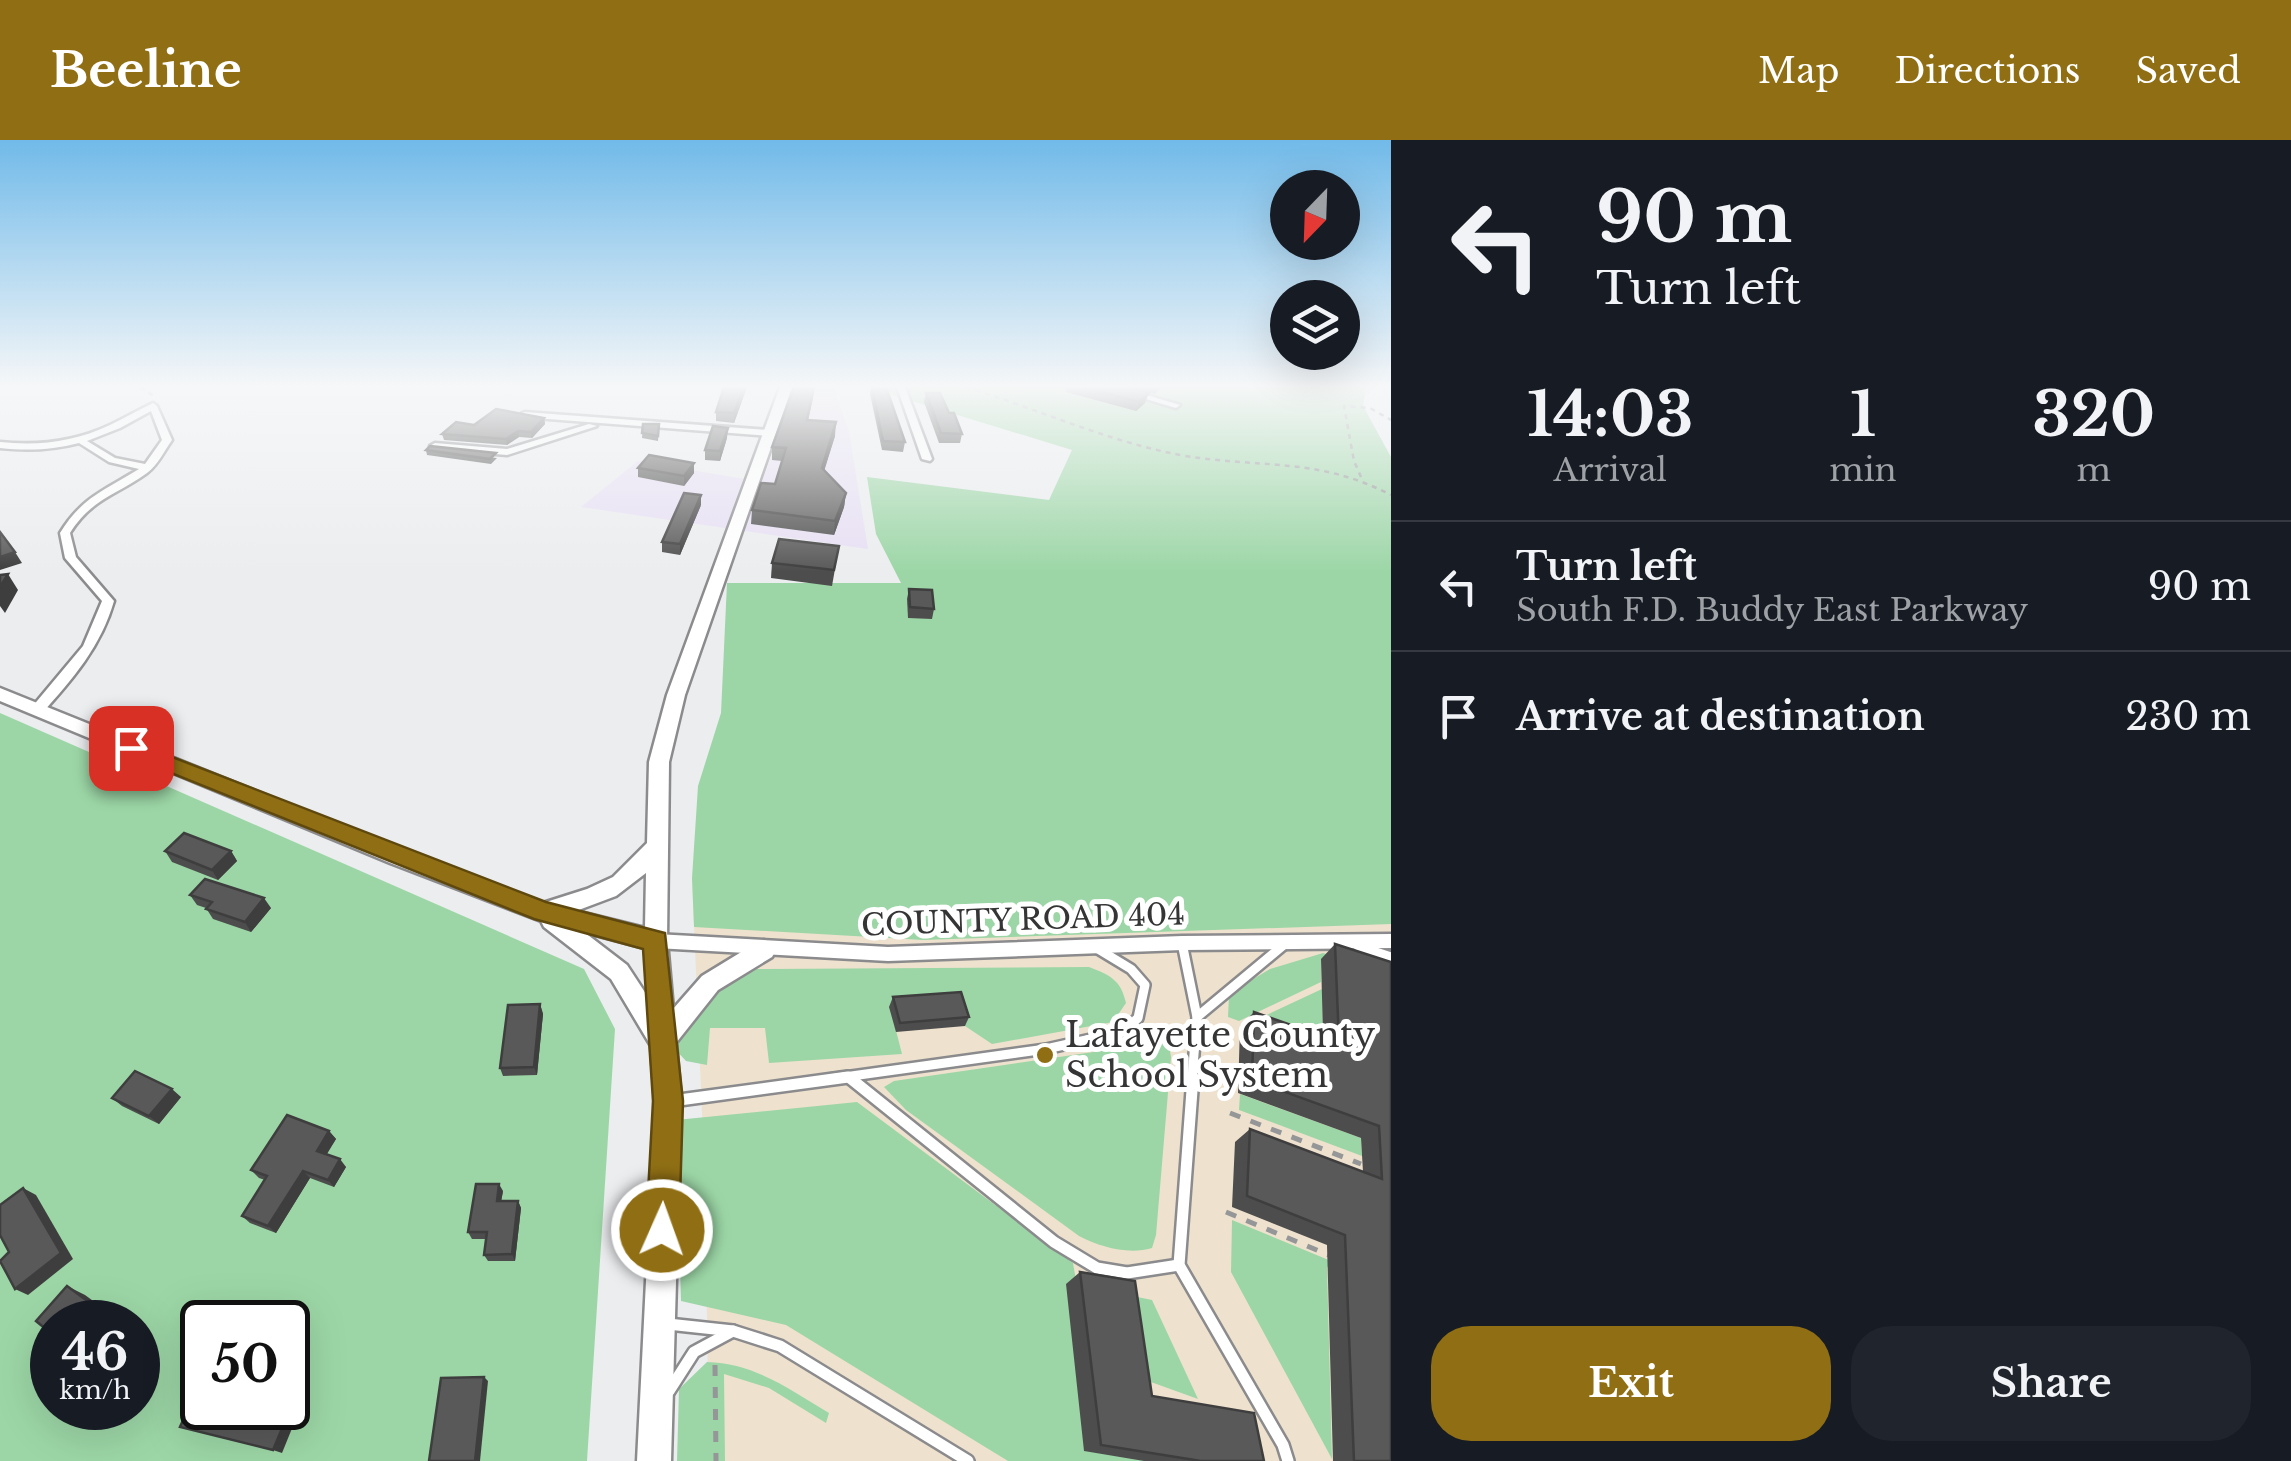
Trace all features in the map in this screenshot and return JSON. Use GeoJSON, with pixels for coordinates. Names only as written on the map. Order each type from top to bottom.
{"type":"FeatureCollection","features":[{"type":"Feature","properties":{"kind":"main road"},"geometry":{"type":"LineString","coordinates":[[654,1458],[668,1101],[656,941],[659,762],[676,694],[763,449]]}},
{"type":"Feature","properties":{"kind":"main road"},"geometry":{"type":"LineString","coordinates":[[0,694],[397,857],[543,912],[656,941]]}},
{"type":"Feature","properties":{"kind":"main road"},"geometry":{"type":"LineString","coordinates":[[543,912],[622,885],[638,873],[658,844]]}},
{"type":"Feature","properties":{"kind":"main road"},"geometry":{"type":"LineString","coordinates":[[543,912],[619,972],[662,1040]]}},
{"type":"Feature","properties":{"kind":"main road"},"geometry":{"type":"LineString","coordinates":[[662,1040],[710,983],[764,950]]}},
{"type":"Feature","properties":{"kind":"street"},"geometry":{"type":"LineString","coordinates":[[94,449],[112,460],[148,468]]}},
{"type":"Feature","properties":{"kind":"street"},"geometry":{"type":"LineString","coordinates":[[37,710],[78,664],[103,624],[108,601],[71,558],[65,533],[76,513],[93,496],[148,468],[161,449]]}},
{"type":"Feature","properties":{"kind":"street"},"geometry":{"type":"LineString","coordinates":[[467,449],[507,452],[518,449]]}},
{"type":"Feature","properties":{"kind":"street"},"geometry":{"type":"LineString","coordinates":[[923,449],[927,460]]}},
{"type":"Feature","properties":{"kind":"street","name":"COUNTY ROAD 404"},"geometry":{"type":"LineString","coordinates":[[656,941],[888,954],[1182,943],[1391,941]]}},
{"type":"Feature","properties":{"kind":"lane"},"geometry":{"type":"LineString","coordinates":[[1339,941],[1391,956]]}},
{"type":"Feature","properties":{"kind":"lane"},"geometry":{"type":"LineString","coordinates":[[1197,1017],[1287,942]]}},
{"type":"Feature","properties":{"kind":"lane"},"geometry":{"type":"LineString","coordinates":[[1182,943],[1197,1017],[1179,1265],[1283,1445],[1288,1461]]}},
{"type":"Feature","properties":{"kind":"lane"},"geometry":{"type":"LineString","coordinates":[[668,1101],[1046,1050],[1122,1032],[1138,1018],[1145,985],[1131,968],[1094,946]]}},
{"type":"Feature","properties":{"kind":"lane"},"geometry":{"type":"LineString","coordinates":[[850,1078],[1054,1242],[1096,1268],[1127,1273],[1179,1265]]}},
{"type":"Feature","properties":{"kind":"lane"},"geometry":{"type":"LineString","coordinates":[[658,1323],[734,1331],[780,1346],[968,1461]]}},
{"type":"Feature","properties":{"kind":"lane"},"geometry":{"type":"LineString","coordinates":[[654,1458],[670,1389],[694,1352],[734,1331]]}},
{"type":"Feature","properties":{"kind":"path"},"geometry":{"type":"LineString","coordinates":[[1158,449],[1216,462],[1273,460],[1361,476]]}},
{"type":"Feature","properties":{"kind":"path"},"geometry":{"type":"LineString","coordinates":[[1354,449],[1355,468],[1361,476],[1391,495]]}},
{"type":"Feature","properties":{"kind":"path"},"geometry":{"type":"LineString","coordinates":[[1230,1113],[1361,1164]]}},
{"type":"Feature","properties":{"kind":"path"},"geometry":{"type":"LineString","coordinates":[[1226,1212],[1346,1262]]}},
{"type":"Feature","properties":{"kind":"path"},"geometry":{"type":"LineString","coordinates":[[715,1365],[716,1461]]}},
{"type":"Feature","properties":{"kind":"shaded area"},"geometry":{"type":"Polygon","coordinates":[[[774,449],[852,449],[868,549],[581,507],[638,461],[762,482],[774,449]]]}},
{"type":"Feature","properties":{"kind":"shaded area","name":"Lafayette County School System"},"geometry":{"type":"Polygon","coordinates":[[[1391,799],[1391,1461],[709,1461],[705,1183],[692,878],[1220,857],[1391,799]]]}},
{"type":"Feature","properties":{"kind":"green space"},"geometry":{"type":"Polygon","coordinates":[[[1068,449],[1386,449],[1391,457],[1391,924],[923,940],[694,927],[692,878],[698,786],[721,713],[727,583],[901,583],[876,534],[867,477],[1049,500],[1072,450],[1068,449]]]}},
{"type":"Feature","properties":{"kind":"green space"},"geometry":{"type":"Polygon","coordinates":[[[0,713],[584,969],[615,1029],[587,1461],[0,1461],[0,713]]]}},
{"type":"Feature","properties":{"kind":"green space"},"geometry":{"type":"Polygon","coordinates":[[[1323,953],[1391,975],[1321,959],[1321,982],[1239,1021],[1228,1017],[1233,991],[1270,969],[1323,953]]]}},
{"type":"Feature","properties":{"kind":"green space"},"geometry":{"type":"Polygon","coordinates":[[[1089,967],[1109,976],[1121,989],[1126,1003],[1113,1022],[992,1044],[965,1026],[890,1007],[902,1054],[769,1063],[765,1028],[710,1028],[707,1065],[686,1061],[673,1047],[716,989],[739,973],[753,969],[1089,967]]]}},
{"type":"Feature","properties":{"kind":"green space"},"geometry":{"type":"Polygon","coordinates":[[[1322,989],[1323,1048],[1245,1025],[1322,989]]]}},
{"type":"Feature","properties":{"kind":"green space"},"geometry":{"type":"Polygon","coordinates":[[[1162,1042],[1169,1045],[1171,1057],[1156,1235],[1152,1248],[1143,1250],[1114,1249],[1079,1236],[906,1110],[884,1087],[894,1081],[1162,1042]]]}},
{"type":"Feature","properties":{"kind":"green space"},"geometry":{"type":"Polygon","coordinates":[[[1240,1094],[1361,1138],[1362,1156],[1239,1110],[1240,1094]]]}},
{"type":"Feature","properties":{"kind":"green space"},"geometry":{"type":"Polygon","coordinates":[[[857,1102],[1073,1263],[1077,1286],[1144,1461],[1008,1461],[786,1325],[681,1301],[676,1120],[857,1102]]]}},
{"type":"Feature","properties":{"kind":"green space"},"geometry":{"type":"Polygon","coordinates":[[[1232,1220],[1365,1275],[1327,1267],[1332,1459],[1231,1272],[1232,1220]]]}},
{"type":"Feature","properties":{"kind":"green space"},"geometry":{"type":"Polygon","coordinates":[[[1118,1293],[1152,1300],[1198,1399],[1137,1377],[1118,1293]]]}},
{"type":"Feature","properties":{"kind":"green space"},"geometry":{"type":"Polygon","coordinates":[[[707,1362],[741,1367],[771,1379],[829,1413],[826,1423],[769,1388],[724,1374],[725,1461],[677,1461],[679,1389],[707,1362]]]}},
{"type":"Feature","properties":{"kind":"building"},"geometry":{"type":"Polygon","coordinates":[[[455,449],[496,453],[490,459],[426,450],[455,449]]]}},
{"type":"Feature","properties":{"kind":"building"},"geometry":{"type":"Polygon","coordinates":[[[786,449],[828,449],[822,468],[846,493],[835,521],[752,510],[761,483],[775,484],[786,449]]]}},
{"type":"Feature","properties":{"kind":"building"},"geometry":{"type":"Polygon","coordinates":[[[649,455],[694,463],[684,476],[638,468],[649,455]]]}},
{"type":"Feature","properties":{"kind":"building"},"geometry":{"type":"Polygon","coordinates":[[[684,493],[701,495],[680,544],[662,542],[684,493]]]}},
{"type":"Feature","properties":{"kind":"building"},"geometry":{"type":"Polygon","coordinates":[[[0,532],[15,552],[0,557],[0,532]]]}},
{"type":"Feature","properties":{"kind":"building"},"geometry":{"type":"Polygon","coordinates":[[[779,539],[839,546],[834,570],[772,563],[779,539]]]}},
{"type":"Feature","properties":{"kind":"building"},"geometry":{"type":"Polygon","coordinates":[[[909,589],[932,590],[934,609],[910,607],[909,589]]]}},
{"type":"Feature","properties":{"kind":"building"},"geometry":{"type":"Polygon","coordinates":[[[184,833],[231,851],[212,870],[165,851],[184,833]]]}},
{"type":"Feature","properties":{"kind":"building"},"geometry":{"type":"Polygon","coordinates":[[[205,879],[264,898],[245,922],[206,909],[212,902],[190,895],[205,879]]]}},
{"type":"Feature","properties":{"kind":"building"},"geometry":{"type":"Polygon","coordinates":[[[1335,944],[1391,962],[1391,1461],[1354,1461],[1345,1235],[1247,1196],[1250,1129],[1382,1179],[1379,1126],[1252,1080],[1254,1012],[1339,1042],[1335,944]]]}},
{"type":"Feature","properties":{"kind":"building"},"geometry":{"type":"Polygon","coordinates":[[[961,992],[969,1017],[900,1023],[893,997],[961,992]]]}},
{"type":"Feature","properties":{"kind":"building"},"geometry":{"type":"Polygon","coordinates":[[[540,1004],[534,1067],[500,1068],[508,1005],[540,1004]]]}},
{"type":"Feature","properties":{"kind":"building"},"geometry":{"type":"Polygon","coordinates":[[[135,1071],[172,1089],[149,1116],[112,1098],[135,1071]]]}},
{"type":"Feature","properties":{"kind":"building"},"geometry":{"type":"Polygon","coordinates":[[[287,1115],[329,1131],[317,1151],[340,1159],[328,1180],[303,1171],[268,1226],[242,1216],[267,1176],[251,1170],[287,1115]]]}},
{"type":"Feature","properties":{"kind":"building"},"geometry":{"type":"Polygon","coordinates":[[[476,1184],[499,1184],[497,1201],[518,1201],[512,1254],[484,1255],[487,1232],[468,1232],[476,1184]]]}},
{"type":"Feature","properties":{"kind":"building"},"geometry":{"type":"Polygon","coordinates":[[[23,1188],[61,1253],[15,1289],[0,1261],[9,1252],[0,1235],[0,1205],[23,1188]]]}},
{"type":"Feature","properties":{"kind":"building"},"geometry":{"type":"Polygon","coordinates":[[[1080,1272],[1135,1281],[1152,1396],[1254,1413],[1264,1461],[1201,1461],[1101,1445],[1080,1272]]]}},
{"type":"Feature","properties":{"kind":"building"},"geometry":{"type":"Polygon","coordinates":[[[67,1286],[86,1300],[55,1300],[67,1286]]]}},
{"type":"Feature","properties":{"kind":"building"},"geometry":{"type":"Polygon","coordinates":[[[484,1377],[475,1461],[429,1461],[441,1378],[484,1377]]]}},
{"type":"Feature","properties":{"kind":"building"},"geometry":{"type":"Polygon","coordinates":[[[192,1430],[281,1430],[273,1450],[192,1430]]]}},
{"type":"Feature","properties":{"kind":"place","name":"Lafayette County School System"},"geometry":{"type":"Point","coordinates":[1045,1055]}},
{"type":"Feature","properties":{"kind":"route"},"geometry":{"type":"LineString","coordinates":[[131,748],[543,912],[656,941],[668,1101],[662,1230]]}}]}
